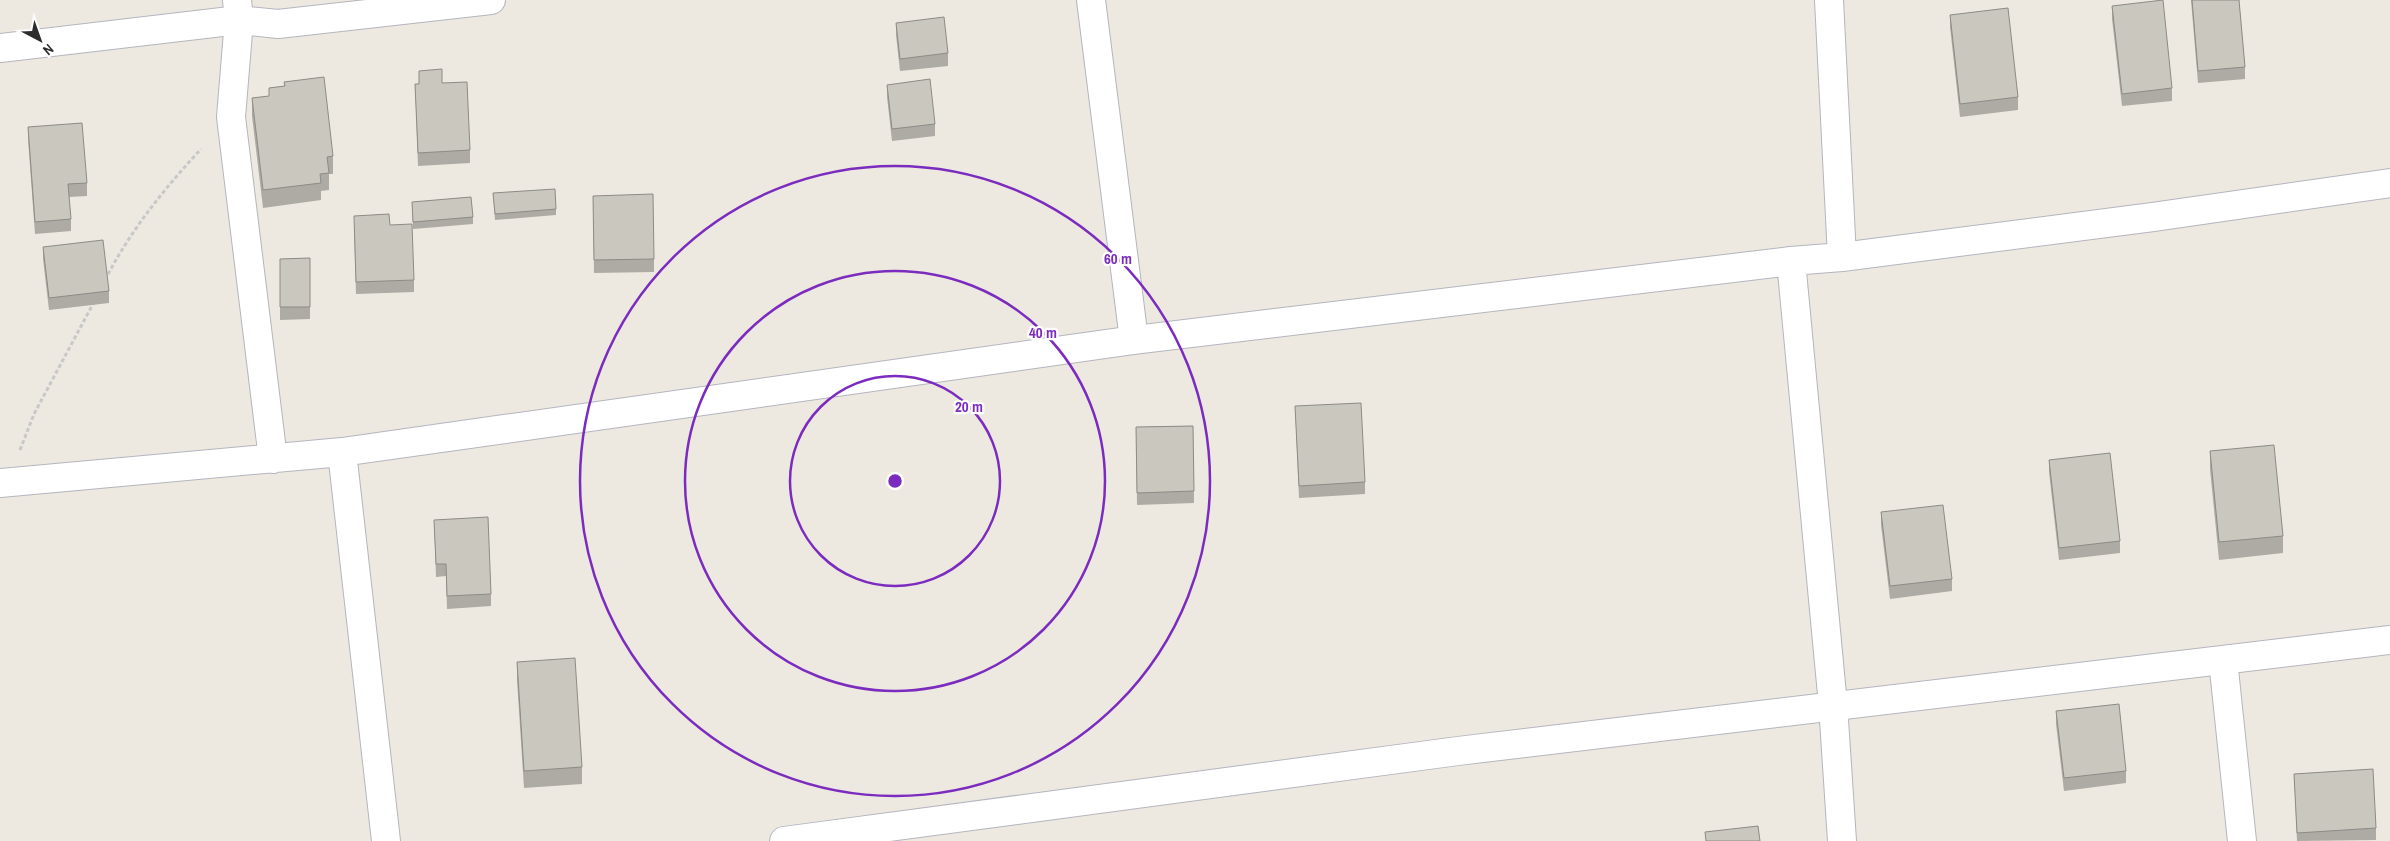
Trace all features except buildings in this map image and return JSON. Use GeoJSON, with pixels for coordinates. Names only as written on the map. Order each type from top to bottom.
{"type":"FeatureCollection","features":[{"type":"Feature","properties":{"kind":"street"},"geometry":{"type":"LineString","coordinates":[[0,48],[238,10],[278,24],[491,0]]}},
{"type":"Feature","properties":{"kind":"street"},"geometry":{"type":"LineString","coordinates":[[1092,0],[1134,340]]}},
{"type":"Feature","properties":{"kind":"street"},"geometry":{"type":"LineString","coordinates":[[1829,0],[1842,257]]}},
{"type":"Feature","properties":{"kind":"street"},"geometry":{"type":"LineString","coordinates":[[238,10],[231,117],[273,459]]}},
{"type":"Feature","properties":{"kind":"street"},"geometry":{"type":"LineString","coordinates":[[3,483],[342,452],[1134,340],[1791,261],[1842,257],[2153,217],[2390,183]]}},
{"type":"Feature","properties":{"kind":"street"},"geometry":{"type":"LineString","coordinates":[[1791,261],[1833,705],[1842,841]]}},
{"type":"Feature","properties":{"kind":"street"},"geometry":{"type":"LineString","coordinates":[[342,452],[386,841]]}},
{"type":"Feature","properties":{"kind":"street"},"geometry":{"type":"LineString","coordinates":[[784,841],[1448,752],[2390,640]]}},
{"type":"Feature","properties":{"kind":"street"},"geometry":{"type":"LineString","coordinates":[[2223,660],[2242,841]]}},
{"type":"Feature","properties":{"kind":"path"},"geometry":{"type":"LineString","coordinates":[[104,284],[121,250],[167,186],[231,117]]}},
{"type":"Feature","properties":{"kind":"path"},"geometry":{"type":"LineString","coordinates":[[3,483],[34,414],[95,300]]}}]}
